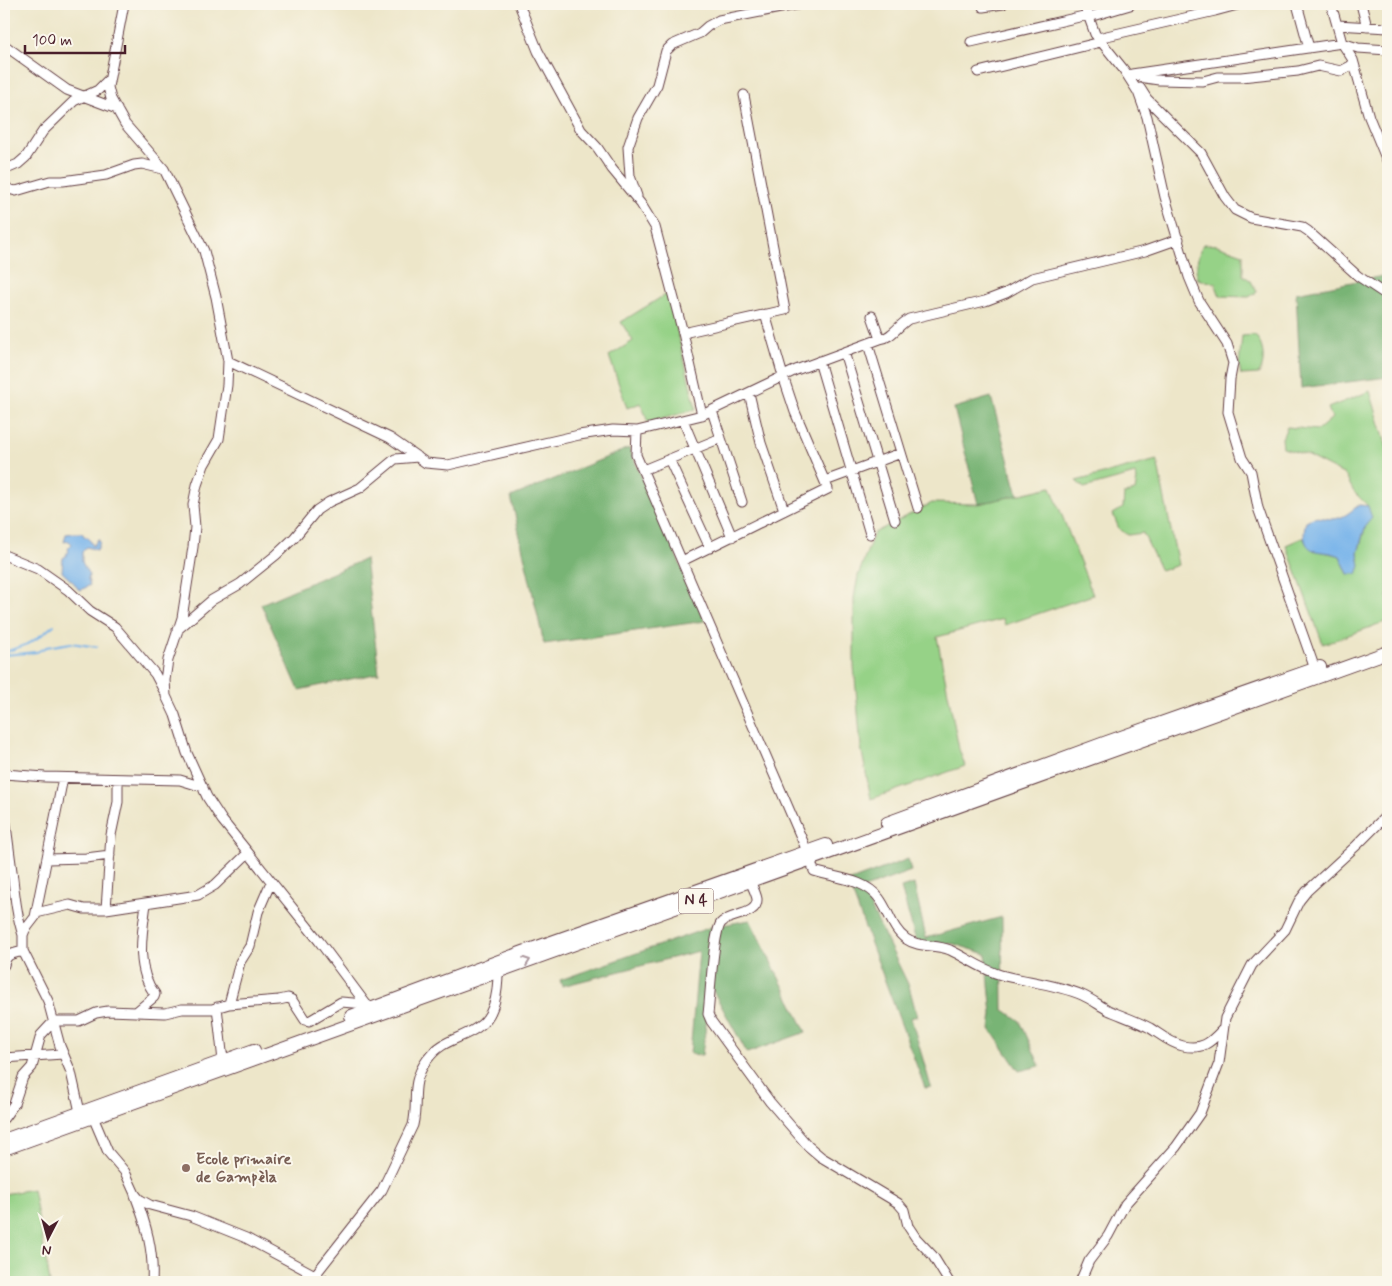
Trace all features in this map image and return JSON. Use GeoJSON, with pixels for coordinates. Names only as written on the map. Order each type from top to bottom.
{"type":"FeatureCollection","features":[{"type":"Feature","properties":{"kind":"highway","name":"N 4"},"geometry":{"type":"LineString","coordinates":[[4,1149],[750,881],[809,855],[1388,643]]}},
{"type":"Feature","properties":{"kind":"highway","name":"N 4"},"geometry":{"type":"LineString","coordinates":[[4,1140],[369,1006],[809,855],[1388,652]]}},
{"type":"Feature","properties":{"kind":"street"},"geometry":{"type":"LineString","coordinates":[[124,4],[108,88],[111,98],[125,124],[164,169],[204,251],[216,297],[228,361],[227,385],[218,439],[204,465],[194,498],[195,527],[193,547],[182,618],[168,660],[165,680],[166,696]]}},
{"type":"Feature","properties":{"kind":"street"},"geometry":{"type":"LineString","coordinates":[[519,4],[538,51],[581,130],[597,147],[612,169],[641,204]]}},
{"type":"Feature","properties":{"kind":"street"},"geometry":{"type":"LineString","coordinates":[[702,416],[683,333],[655,228],[641,204],[630,176],[628,147],[638,118],[657,85],[666,51],[672,45],[700,33],[708,26],[720,20],[801,4]]}},
{"type":"Feature","properties":{"kind":"street"},"geometry":{"type":"LineString","coordinates":[[982,4],[982,8],[1003,4]]}},
{"type":"Feature","properties":{"kind":"street"},"geometry":{"type":"LineString","coordinates":[[1084,4],[1102,43],[1124,70],[1138,92],[1146,117],[1165,197],[1189,277],[1199,301],[1228,344],[1233,363],[1228,412],[1242,458],[1251,472],[1258,508],[1316,668]]}},
{"type":"Feature","properties":{"kind":"street"},"geometry":{"type":"LineString","coordinates":[[978,72],[1102,43],[1240,4]]}},
{"type":"Feature","properties":{"kind":"street"},"geometry":{"type":"LineString","coordinates":[[1298,4],[1309,48]]}},
{"type":"Feature","properties":{"kind":"street"},"geometry":{"type":"LineString","coordinates":[[1331,4],[1342,43],[1354,64],[1369,117],[1388,163]]}},
{"type":"Feature","properties":{"kind":"street"},"geometry":{"type":"LineString","coordinates":[[1361,4],[1367,27]]}},
{"type":"Feature","properties":{"kind":"street"},"geometry":{"type":"LineString","coordinates":[[971,42],[1130,5]]}},
{"type":"Feature","properties":{"kind":"street"},"geometry":{"type":"LineString","coordinates":[[1337,25],[1388,28]]}},
{"type":"Feature","properties":{"kind":"street"},"geometry":{"type":"LineString","coordinates":[[1102,43],[1125,64],[1147,99],[1201,153],[1225,197],[1235,210],[1251,218],[1302,227],[1358,276],[1388,296]]}},
{"type":"Feature","properties":{"kind":"street"},"geometry":{"type":"LineString","coordinates":[[1132,74],[1342,43],[1358,48],[1388,50]]}},
{"type":"Feature","properties":{"kind":"street"},"geometry":{"type":"LineString","coordinates":[[4,45],[66,90],[117,109]]}},
{"type":"Feature","properties":{"kind":"street"},"geometry":{"type":"LineString","coordinates":[[1132,74],[1145,78],[1203,81],[1218,77],[1241,77],[1298,71],[1318,66],[1340,71],[1354,64]]}},
{"type":"Feature","properties":{"kind":"street"},"geometry":{"type":"LineString","coordinates":[[4,170],[18,164],[26,157],[43,131],[74,101],[98,90],[110,79]]}},
{"type":"Feature","properties":{"kind":"street"},"geometry":{"type":"LineString","coordinates":[[683,333],[785,310],[744,95]]}},
{"type":"Feature","properties":{"kind":"street"},"geometry":{"type":"LineString","coordinates":[[4,184],[8,189],[16,192],[50,181],[106,175],[134,165],[142,164],[164,169]]}},
{"type":"Feature","properties":{"kind":"street"},"geometry":{"type":"LineString","coordinates":[[228,361],[390,438],[426,463],[448,465],[579,435],[613,430],[637,431],[702,416],[783,376],[880,339],[886,339],[902,323],[909,319],[985,301],[1006,293],[1032,278],[1145,251],[1179,239]]}},
{"type":"Feature","properties":{"kind":"street"},"geometry":{"type":"LineString","coordinates":[[682,561],[828,489],[795,412],[765,314]]}},
{"type":"Feature","properties":{"kind":"street"},"geometry":{"type":"LineString","coordinates":[[872,316],[880,339]]}},
{"type":"Feature","properties":{"kind":"street"},"geometry":{"type":"LineString","coordinates":[[868,344],[918,508]]}},
{"type":"Feature","properties":{"kind":"street"},"geometry":{"type":"LineString","coordinates":[[844,352],[895,520]]}},
{"type":"Feature","properties":{"kind":"street"},"geometry":{"type":"LineString","coordinates":[[819,361],[870,534]]}},
{"type":"Feature","properties":{"kind":"street"},"geometry":{"type":"LineString","coordinates":[[749,393],[761,443],[784,510]]}},
{"type":"Feature","properties":{"kind":"street"},"geometry":{"type":"LineString","coordinates":[[712,411],[742,502]]}},
{"type":"Feature","properties":{"kind":"street"},"geometry":{"type":"LineString","coordinates":[[683,420],[732,537]]}},
{"type":"Feature","properties":{"kind":"street"},"geometry":{"type":"LineString","coordinates":[[637,431],[636,455],[809,855],[814,871],[869,888],[880,899],[890,919],[902,934],[907,939],[920,945],[948,949],[1000,975],[1059,987],[1082,995],[1108,1010],[1150,1028],[1166,1039],[1183,1046],[1205,1046],[1222,1030]]}},
{"type":"Feature","properties":{"kind":"street"},"geometry":{"type":"LineString","coordinates":[[643,470],[721,438]]}},
{"type":"Feature","properties":{"kind":"street"},"geometry":{"type":"LineString","coordinates":[[825,481],[901,453]]}},
{"type":"Feature","properties":{"kind":"street"},"geometry":{"type":"LineString","coordinates":[[177,630],[212,600],[240,584],[276,555],[294,538],[317,510],[329,502],[360,488],[395,459],[418,457]]}},
{"type":"Feature","properties":{"kind":"street"},"geometry":{"type":"LineString","coordinates":[[669,459],[710,548]]}},
{"type":"Feature","properties":{"kind":"street"},"geometry":{"type":"LineString","coordinates":[[4,555],[38,569],[68,590],[90,611],[115,627],[155,674],[175,715],[187,753],[203,787],[222,820],[369,1006]]}},
{"type":"Feature","properties":{"kind":"street"},"geometry":{"type":"LineString","coordinates":[[4,774],[63,778],[180,780],[203,787]]}},
{"type":"Feature","properties":{"kind":"street"},"geometry":{"type":"LineString","coordinates":[[23,935],[35,917],[63,778]]}},
{"type":"Feature","properties":{"kind":"street"},"geometry":{"type":"LineString","coordinates":[[106,909],[111,834],[118,802],[118,779]]}},
{"type":"Feature","properties":{"kind":"street"},"geometry":{"type":"LineString","coordinates":[[4,810],[13,894],[18,912],[18,922],[23,935],[23,951],[48,1001],[63,1054],[71,1072],[80,1112]]}},
{"type":"Feature","properties":{"kind":"street"},"geometry":{"type":"LineString","coordinates":[[1080,1282],[1089,1262],[1108,1236],[1125,1204],[1176,1147],[1200,1113],[1219,1063],[1225,1018],[1252,965],[1285,930],[1299,901],[1307,891],[1388,814]]}},
{"type":"Feature","properties":{"kind":"street"},"geometry":{"type":"LineString","coordinates":[[36,913],[70,905],[106,909],[198,895],[208,891],[248,853]]}},
{"type":"Feature","properties":{"kind":"street"},"geometry":{"type":"LineString","coordinates":[[47,859],[110,855]]}},
{"type":"Feature","properties":{"kind":"street"},"geometry":{"type":"LineString","coordinates":[[750,881],[757,900],[755,906],[751,911],[732,916],[722,923],[719,928],[713,961],[708,1014],[711,1021],[770,1102],[808,1146],[821,1157],[898,1203],[904,1210],[908,1226],[932,1256],[948,1282]]}},
{"type":"Feature","properties":{"kind":"street"},"geometry":{"type":"LineString","coordinates":[[229,1004],[240,962],[250,946],[258,912],[272,882]]}},
{"type":"Feature","properties":{"kind":"street"},"geometry":{"type":"LineString","coordinates":[[136,1012],[155,994],[146,980],[143,965],[142,940],[146,904]]}},
{"type":"Feature","properties":{"kind":"street"},"geometry":{"type":"LineString","coordinates":[[4,965],[5,958],[8,955],[23,951]]}},
{"type":"Feature","properties":{"kind":"street"},"geometry":{"type":"LineString","coordinates":[[314,1275],[382,1190],[413,1126],[418,1076],[428,1059],[445,1043],[478,1028],[485,1021],[492,1009],[498,990],[498,972]]}},
{"type":"Feature","properties":{"kind":"street"},"geometry":{"type":"LineString","coordinates":[[4,1118],[11,1111],[23,1077],[32,1067],[41,1034],[54,1021],[79,1020],[96,1013],[108,1011],[166,1013],[182,1009],[212,1009],[229,1004],[288,998],[292,1000],[305,1020],[309,1021],[341,1002],[369,1006]]}},
{"type":"Feature","properties":{"kind":"street"},"geometry":{"type":"LineString","coordinates":[[217,1007],[223,1061]]}},
{"type":"Feature","properties":{"kind":"street"},"geometry":{"type":"LineString","coordinates":[[4,1058],[63,1054]]}},
{"type":"Feature","properties":{"kind":"street"},"geometry":{"type":"LineString","coordinates":[[93,1117],[108,1152],[124,1172],[135,1194],[146,1225],[151,1248],[152,1282]]}},
{"type":"Feature","properties":{"kind":"street"},"geometry":{"type":"LineString","coordinates":[[135,1194],[139,1199],[150,1205],[191,1216],[246,1238],[328,1282]]}},
{"type":"Feature","properties":{"kind":"green space"},"geometry":{"type":"Polygon","coordinates":[[[1203,244],[1217,245],[1243,254],[1243,275],[1251,281],[1257,292],[1249,297],[1220,296],[1215,283],[1197,279],[1197,261],[1203,244]]]}},
{"type":"Feature","properties":{"kind":"green space"},"geometry":{"type":"Polygon","coordinates":[[[1388,275],[1388,377],[1301,388],[1296,293],[1388,275]]]}},
{"type":"Feature","properties":{"kind":"green space"},"geometry":{"type":"Polygon","coordinates":[[[668,293],[696,409],[648,423],[641,403],[627,408],[609,356],[633,341],[621,322],[668,293]]]}},
{"type":"Feature","properties":{"kind":"green space"},"geometry":{"type":"Polygon","coordinates":[[[1255,335],[1263,354],[1263,364],[1259,374],[1241,375],[1239,365],[1242,336],[1255,335]]]}},
{"type":"Feature","properties":{"kind":"green space"},"geometry":{"type":"Polygon","coordinates":[[[1370,391],[1388,451],[1388,621],[1323,644],[1286,545],[1304,537],[1309,546],[1314,549],[1340,556],[1348,574],[1360,566],[1358,553],[1366,525],[1368,506],[1354,492],[1345,475],[1306,455],[1283,448],[1282,438],[1287,427],[1318,430],[1332,418],[1328,408],[1370,391]]]}},
{"type":"Feature","properties":{"kind":"green space"},"geometry":{"type":"Polygon","coordinates":[[[991,397],[1018,495],[978,504],[954,408],[991,397]]]}},
{"type":"Feature","properties":{"kind":"green space"},"geometry":{"type":"Polygon","coordinates":[[[629,448],[705,621],[544,644],[511,497],[629,448]]]}},
{"type":"Feature","properties":{"kind":"green space"},"geometry":{"type":"Polygon","coordinates":[[[1157,460],[1178,565],[1161,571],[1143,533],[1128,535],[1119,529],[1113,514],[1123,508],[1124,494],[1135,491],[1137,479],[1135,474],[1084,488],[1076,481],[1157,460]]]}},
{"type":"Feature","properties":{"kind":"green space"},"geometry":{"type":"Polygon","coordinates":[[[1051,487],[1093,595],[1005,625],[1003,619],[937,637],[959,749],[965,766],[871,799],[861,747],[854,666],[854,598],[858,576],[874,533],[932,503],[978,504],[1051,487]]]}},
{"type":"Feature","properties":{"kind":"green space"},"geometry":{"type":"Polygon","coordinates":[[[365,559],[379,673],[299,690],[261,604],[365,559]]]}},
{"type":"Feature","properties":{"kind":"green space"},"geometry":{"type":"Polygon","coordinates":[[[908,859],[911,871],[862,889],[909,986],[917,1016],[911,1018],[931,1087],[925,1088],[848,882],[908,859]]]}},
{"type":"Feature","properties":{"kind":"green space"},"geometry":{"type":"Polygon","coordinates":[[[914,884],[926,938],[1002,917],[1003,1009],[1020,1021],[1040,1066],[1019,1071],[990,1029],[992,1014],[986,954],[954,944],[916,941],[901,888],[914,884]]]}},
{"type":"Feature","properties":{"kind":"green space"},"geometry":{"type":"Polygon","coordinates":[[[750,920],[806,1032],[747,1053],[711,987],[702,1055],[690,1054],[699,951],[562,986],[560,980],[711,927],[750,920]]]}},
{"type":"Feature","properties":{"kind":"green space"},"geometry":{"type":"Polygon","coordinates":[[[33,1189],[50,1282],[4,1282],[4,1194],[33,1189]]]}},
{"type":"Feature","properties":{"kind":"water"},"geometry":{"type":"Polygon","coordinates":[[[1359,505],[1368,506],[1372,518],[1366,525],[1363,534],[1358,553],[1360,566],[1357,574],[1348,574],[1340,556],[1316,551],[1308,546],[1304,535],[1305,526],[1306,521],[1314,518],[1334,519],[1341,517],[1359,505]]]}},
{"type":"Feature","properties":{"kind":"water"},"geometry":{"type":"Polygon","coordinates":[[[82,533],[85,537],[88,537],[93,546],[98,539],[100,542],[97,550],[87,547],[82,552],[82,562],[89,575],[90,585],[81,590],[62,572],[63,558],[72,544],[69,541],[64,542],[66,534],[82,533]]]}},
{"type":"Feature","properties":{"kind":"waterway"},"geometry":{"type":"LineString","coordinates":[[4,653],[31,642],[54,625]]}},
{"type":"Feature","properties":{"kind":"waterway"},"geometry":{"type":"LineString","coordinates":[[4,655],[37,652],[46,647],[71,643],[97,647]]}},
{"type":"Feature","properties":{"kind":"place","name":"Ecole primaire de Gampèla"},"geometry":{"type":"Point","coordinates":[186,1168]}}]}
